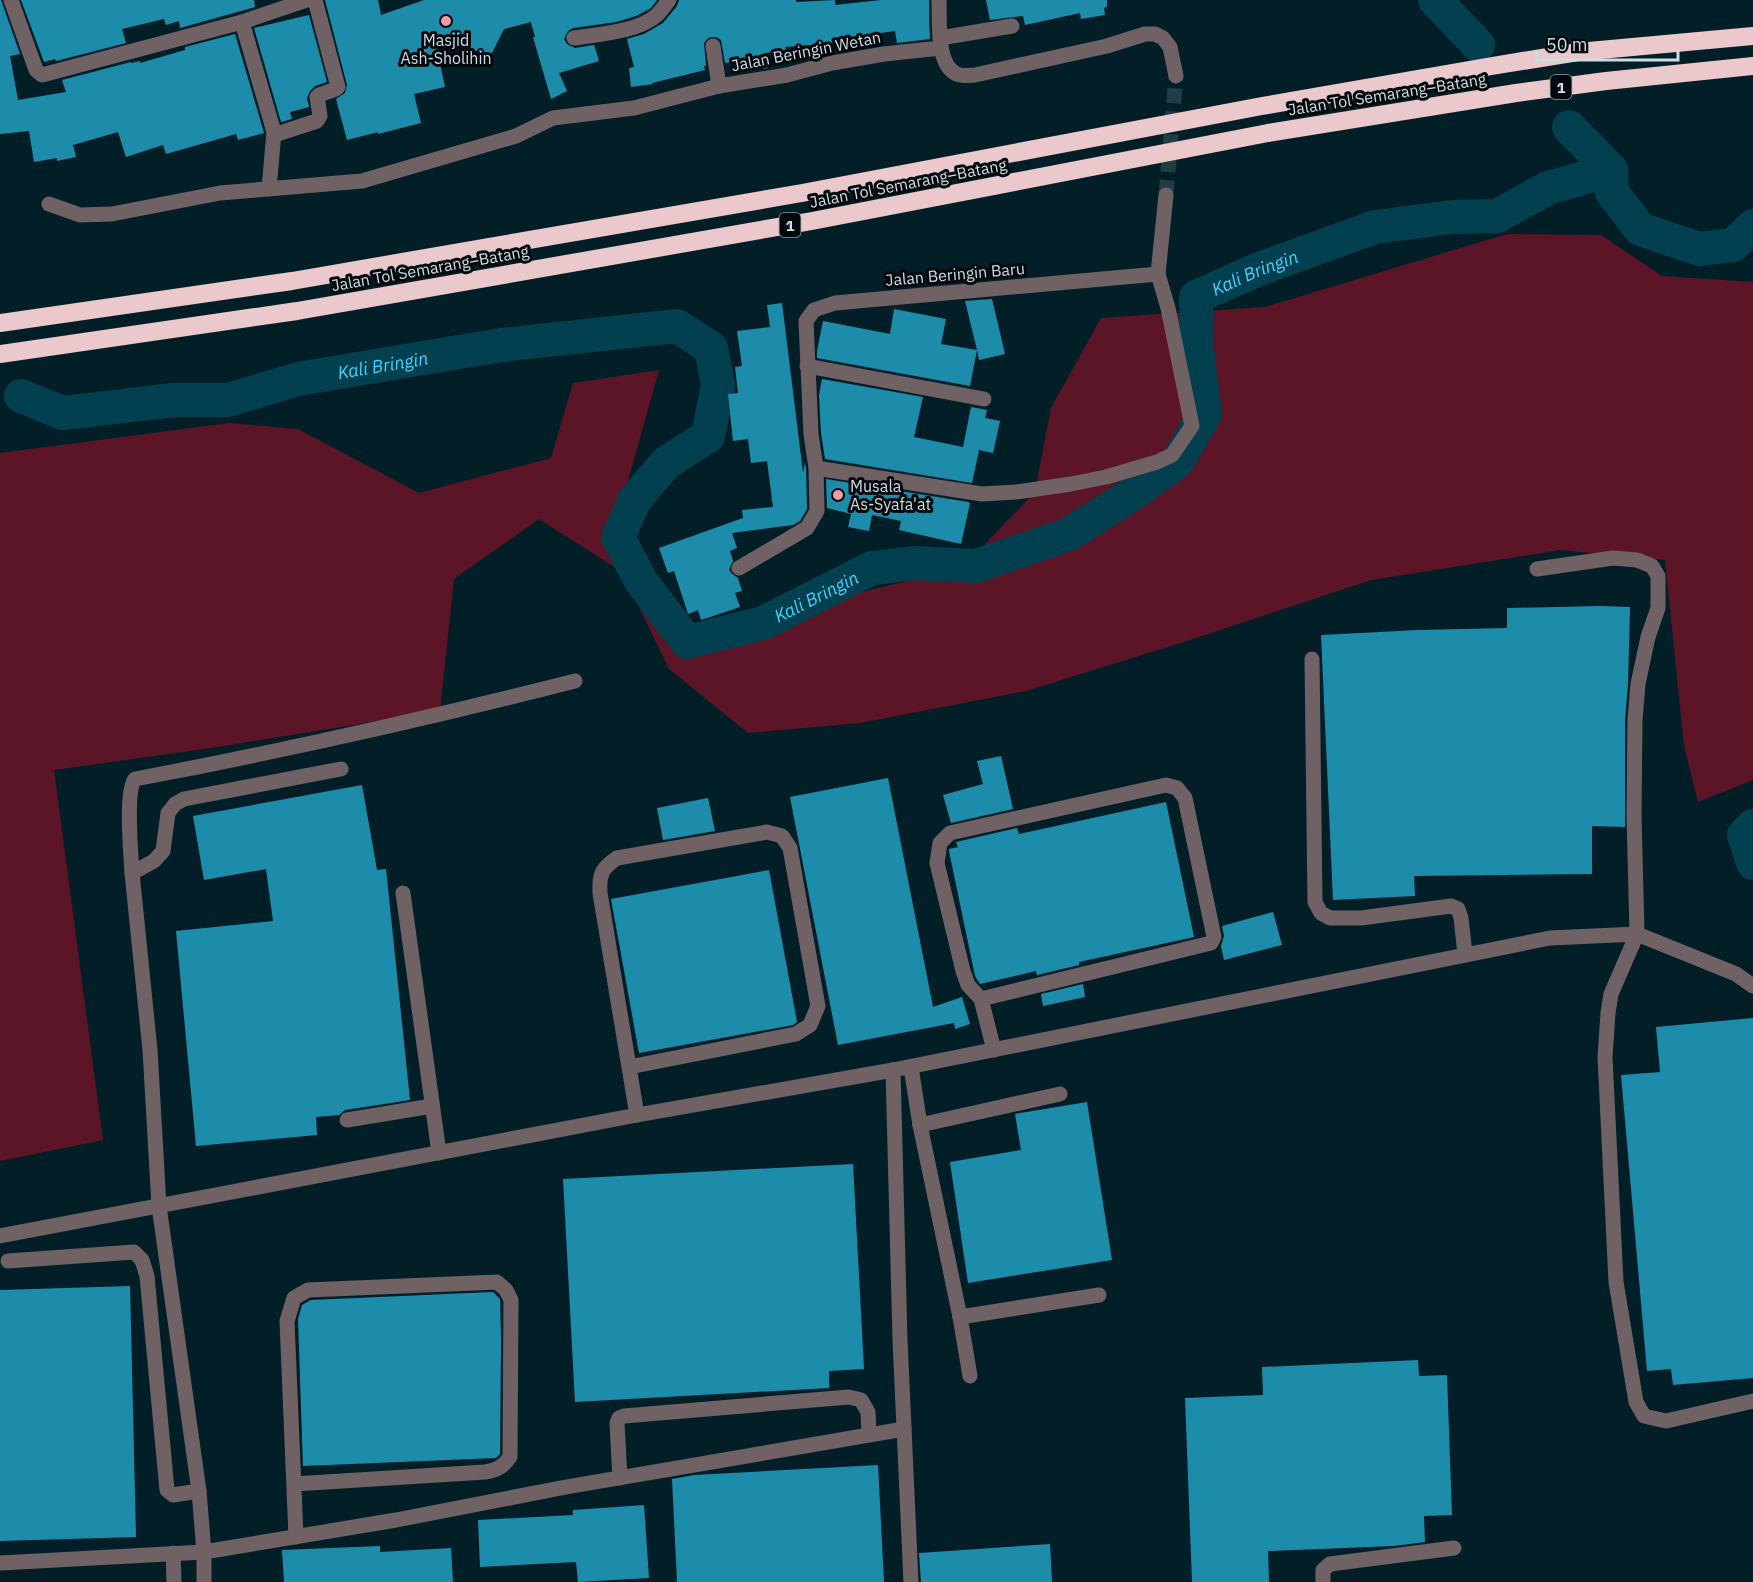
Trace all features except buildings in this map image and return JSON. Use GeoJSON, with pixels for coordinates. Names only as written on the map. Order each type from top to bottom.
{"type":"FeatureCollection","features":[{"type":"Feature","properties":{"kind":"highway","name":"Jalan Tol Semarang–Batang"},"geometry":{"type":"LineString","coordinates":[[0,323],[292,281],[802,193],[1262,106],[1492,66],[1578,52],[1753,36]]}},
{"type":"Feature","properties":{"kind":"highway","name":"Jalan Tol Semarang–Batang"},"geometry":{"type":"LineString","coordinates":[[0,354],[297,311],[812,221],[1269,133],[1516,93],[1753,66]]}},
{"type":"Feature","properties":{"kind":"street"},"geometry":{"type":"LineString","coordinates":[[11,0],[36,70],[42,75],[242,22],[306,0]]}},
{"type":"Feature","properties":{"kind":"street"},"geometry":{"type":"LineString","coordinates":[[274,132],[277,134],[317,121],[320,116],[319,95],[338,87],[315,0]]}},
{"type":"Feature","properties":{"kind":"street"},"geometry":{"type":"LineString","coordinates":[[574,38],[634,28],[657,15],[669,0]]}},
{"type":"Feature","properties":{"kind":"street"},"geometry":{"type":"LineString","coordinates":[[939,0],[941,43],[946,63],[953,72],[962,75],[975,75],[1107,46],[1145,34],[1155,34],[1163,38],[1170,47],[1176,76]]}},
{"type":"Feature","properties":{"kind":"street"},"geometry":{"type":"LineString","coordinates":[[242,22],[274,132],[269,189]]}},
{"type":"Feature","properties":{"kind":"street","name":"Jalan Beringin Wetan"},"geometry":{"type":"LineString","coordinates":[[713,46],[719,86],[787,75],[832,63],[941,43],[1012,26]]}},
{"type":"Feature","properties":{"kind":"street"},"geometry":{"type":"LineString","coordinates":[[49,204],[80,215],[112,214],[220,193],[362,181],[516,135],[554,118],[634,108],[719,86]]}},
{"type":"Feature","properties":{"kind":"street"},"geometry":{"type":"LineString","coordinates":[[816,468],[982,494],[1016,492],[1106,477],[1157,462],[1172,455],[1192,426],[1168,308],[1158,274],[1166,195]]}},
{"type":"Feature","properties":{"kind":"street","name":"Jalan Beringin Baru"},"geometry":{"type":"LineString","coordinates":[[739,568],[807,528],[817,511],[806,321],[814,310],[835,303],[1158,274]]}},
{"type":"Feature","properties":{"kind":"street"},"geometry":{"type":"LineString","coordinates":[[807,366],[984,399]]}},
{"type":"Feature","properties":{"kind":"street"},"geometry":{"type":"LineString","coordinates":[[1537,569],[1612,558],[1637,560],[1652,566],[1658,576],[1658,608],[1648,637],[1638,684],[1635,720],[1634,814],[1637,934],[1611,994],[1605,1057],[1616,1282],[1636,1402],[1644,1416],[1666,1421],[1753,1401]]}},
{"type":"Feature","properties":{"kind":"street"},"geometry":{"type":"LineString","coordinates":[[1312,659],[1315,902],[1321,913],[1330,918],[1361,918],[1450,906],[1458,909],[1461,918],[1465,954]]}},
{"type":"Feature","properties":{"kind":"street"},"geometry":{"type":"LineString","coordinates":[[204,1582],[199,1491],[159,1206],[150,1050],[132,873],[131,785],[135,779],[212,765],[399,724],[575,681]]}},
{"type":"Feature","properties":{"kind":"street"},"geometry":{"type":"LineString","coordinates":[[132,873],[154,861],[163,851],[168,813],[175,804],[184,799],[341,769]]}},
{"type":"Feature","properties":{"kind":"street"},"geometry":{"type":"LineString","coordinates":[[981,999],[1211,943],[1214,936],[1185,798],[1177,788],[1166,785],[950,833],[940,843],[937,863],[963,971],[968,985],[981,999],[994,1050]]}},
{"type":"Feature","properties":{"kind":"street"},"geometry":{"type":"LineString","coordinates":[[629,1067],[796,1034],[810,1025],[818,1006],[790,848],[782,836],[767,832],[617,858],[605,865],[599,880],[600,893],[629,1067],[637,1115]]}},
{"type":"Feature","properties":{"kind":"street"},"geometry":{"type":"LineString","coordinates":[[403,893],[439,1153]]}},
{"type":"Feature","properties":{"kind":"street"},"geometry":{"type":"LineString","coordinates":[[0,1236],[637,1115],[911,1067],[1550,938],[1637,934],[1736,974],[1753,986]]}},
{"type":"Feature","properties":{"kind":"street"},"geometry":{"type":"LineString","coordinates":[[911,1067],[920,1125],[970,1376]]}},
{"type":"Feature","properties":{"kind":"street"},"geometry":{"type":"LineString","coordinates":[[893,1070],[900,1340],[911,1582]]}},
{"type":"Feature","properties":{"kind":"street"},"geometry":{"type":"LineString","coordinates":[[920,1125],[1060,1094]]}},
{"type":"Feature","properties":{"kind":"street"},"geometry":{"type":"LineString","coordinates":[[347,1120],[432,1106]]}},
{"type":"Feature","properties":{"kind":"street"},"geometry":{"type":"LineString","coordinates":[[8,1261],[134,1252],[142,1260],[147,1276],[167,1491],[173,1495],[199,1491]]}},
{"type":"Feature","properties":{"kind":"street"},"geometry":{"type":"LineString","coordinates":[[294,1484],[485,1472],[497,1470],[505,1464],[510,1456],[511,1311],[511,1300],[506,1290],[497,1282],[308,1290],[294,1298],[287,1321],[296,1537]]}},
{"type":"Feature","properties":{"kind":"street"},"geometry":{"type":"LineString","coordinates":[[960,1317],[1099,1295]]}},
{"type":"Feature","properties":{"kind":"street"},"geometry":{"type":"LineString","coordinates":[[620,1478],[617,1423],[619,1418],[624,1416],[849,1397],[861,1400],[868,1412],[869,1434]]}},
{"type":"Feature","properties":{"kind":"street"},"geometry":{"type":"LineString","coordinates":[[0,1563],[204,1552],[904,1429]]}},
{"type":"Feature","properties":{"kind":"street"},"geometry":{"type":"LineString","coordinates":[[1323,1582],[1323,1570],[1330,1564],[1454,1548]]}},
{"type":"Feature","properties":{"kind":"street"},"geometry":{"type":"LineString","coordinates":[[173,1553],[174,1582]]}},
{"type":"Feature","properties":{"kind":"shaded area"},"geometry":{"type":"Polygon","coordinates":[[[1507,234],[1601,235],[1662,276],[1753,282],[1753,780],[1698,802],[1684,746],[1665,560],[1560,550],[1371,580],[1026,691],[860,723],[748,733],[669,669],[622,572],[539,519],[454,579],[440,711],[204,749],[54,770],[103,1140],[0,1161],[0,453],[229,423],[298,429],[419,493],[551,458],[573,383],[659,370],[624,495],[643,562],[688,622],[704,632],[747,631],[836,598],[962,568],[1035,492],[1051,408],[1101,318],[1265,307],[1507,234]]]}},
{"type":"Feature","properties":{"kind":"waterway"},"geometry":{"type":"LineString","coordinates":[[1435,0],[1478,45]]}},
{"type":"Feature","properties":{"kind":"waterway"},"geometry":{"type":"LineString","coordinates":[[1569,127],[1611,170]]}},
{"type":"Feature","properties":{"kind":"waterway","name":"Kali Bringin"},"geometry":{"type":"LineString","coordinates":[[21,396],[63,413],[173,400],[228,400],[298,379],[501,345],[677,326],[711,348],[718,385],[708,436],[666,463],[635,499],[618,537],[641,581],[687,642],[763,623],[872,568],[913,563],[976,566],[1069,534],[1131,495],[1177,462],[1205,414],[1197,350],[1196,297],[1259,269],[1375,227],[1452,217],[1497,216],[1548,188],[1611,170],[1612,192],[1640,229],[1699,249],[1733,245],[1753,226]]}},
{"type":"Feature","properties":{"kind":"waterway","name":"Kali Bringin"},"geometry":{"type":"LineString","coordinates":[[1753,826],[1744,835],[1753,863]]}},
{"type":"Feature","properties":{"kind":"tunnel"},"geometry":{"type":"LineString","coordinates":[[1166,195],[1176,76]]}},
{"type":"Feature","properties":{"kind":"place","name":"Masjid Ash-Sholihin"},"geometry":{"type":"Point","coordinates":[446,21]}},
{"type":"Feature","properties":{"kind":"place","name":"Musala As-Syafa'at"},"geometry":{"type":"Point","coordinates":[838,495]}}]}
